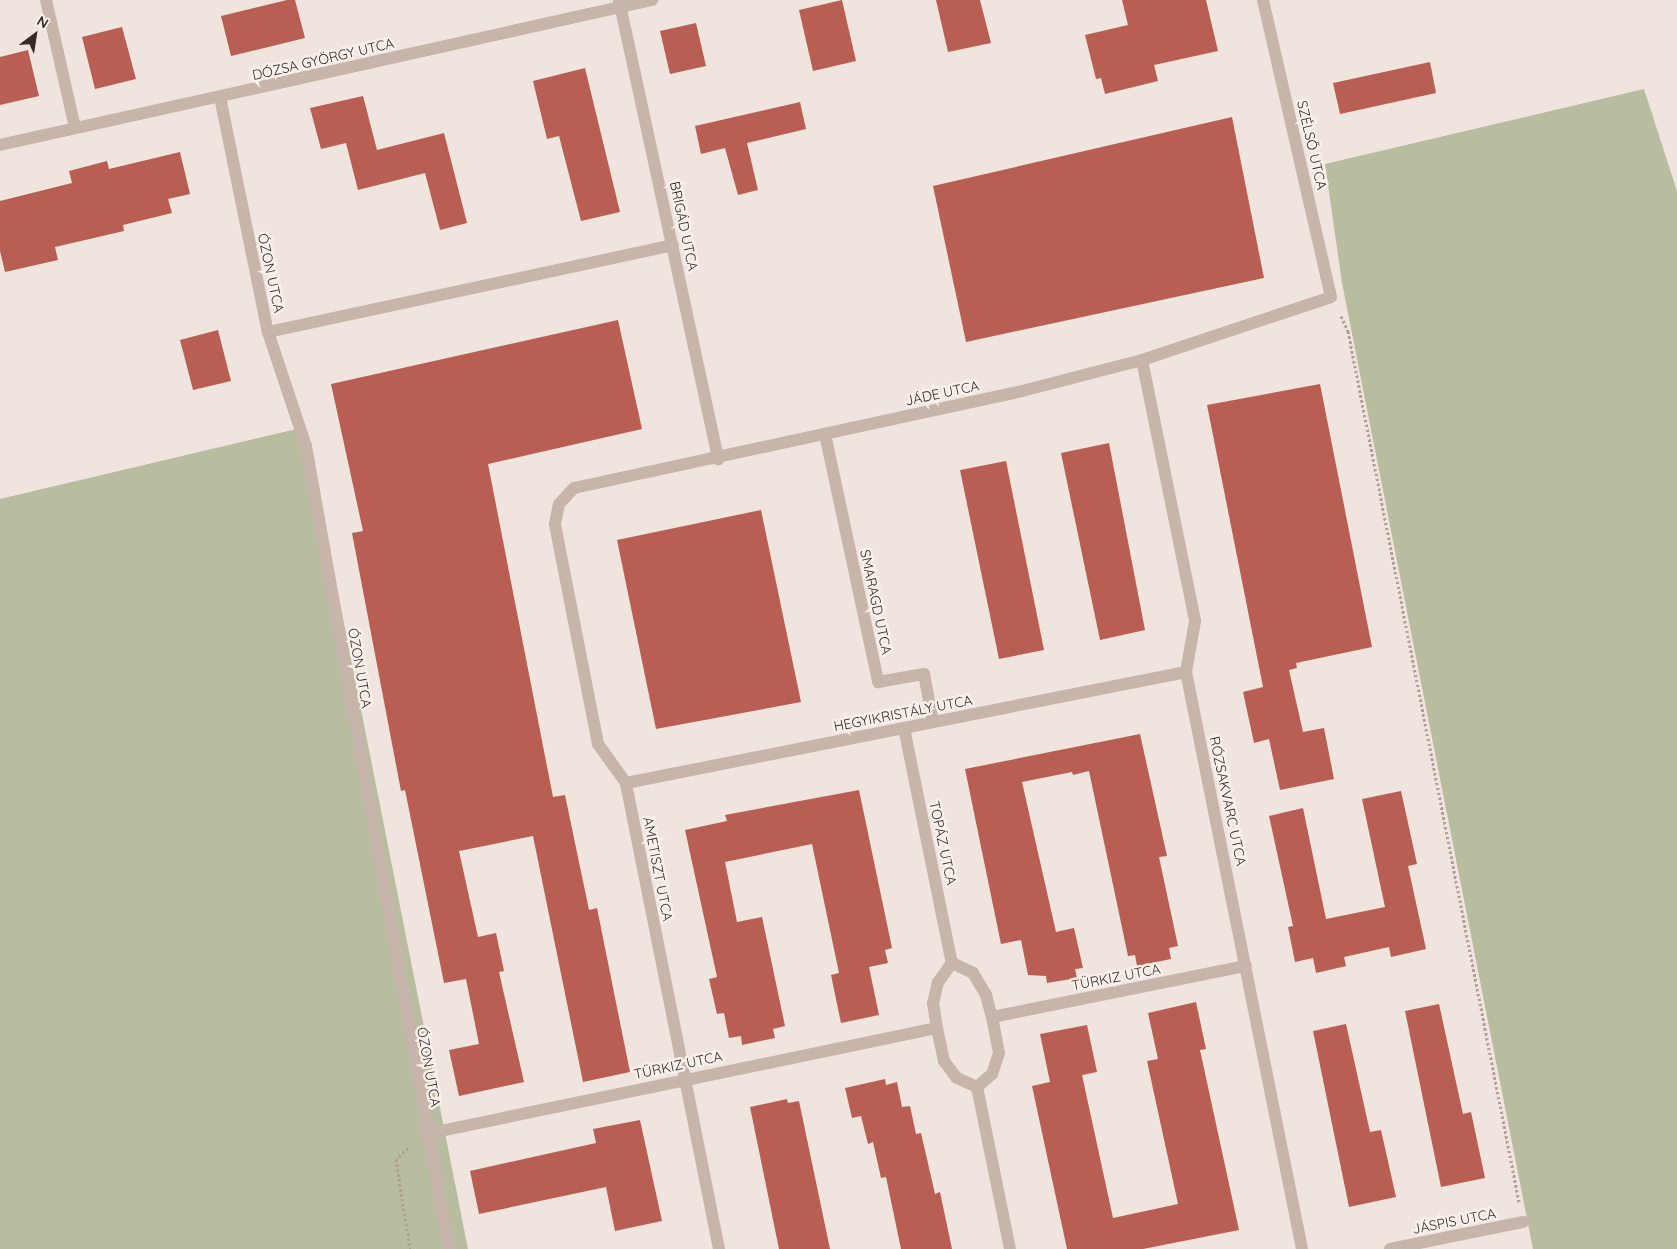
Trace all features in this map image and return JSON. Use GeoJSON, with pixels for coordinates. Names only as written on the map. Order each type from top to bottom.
{"type":"FeatureCollection","features":[{"type":"Feature","properties":{"kind":"street"},"geometry":{"type":"LineString","coordinates":[[46,0],[75,128]]}},
{"type":"Feature","properties":{"kind":"street","name":"DÓZSA GYÖRGY UTCA"},"geometry":{"type":"LineString","coordinates":[[0,145],[220,97],[620,3],[652,0]]}},
{"type":"Feature","properties":{"kind":"street","name":"SZÉLSŐ UTCA"},"geometry":{"type":"LineString","coordinates":[[1262,0],[1331,298]]}},
{"type":"Feature","properties":{"kind":"street","name":"BRIGÁD UTCA"},"geometry":{"type":"LineString","coordinates":[[620,3],[718,459]]}},
{"type":"Feature","properties":{"kind":"street","name":"ÓZON UTCA"},"geometry":{"type":"LineString","coordinates":[[220,97],[268,332],[306,446],[426,1134],[449,1249]]}},
{"type":"Feature","properties":{"kind":"street"},"geometry":{"type":"LineString","coordinates":[[268,332],[673,246]]}},
{"type":"Feature","properties":{"kind":"street","name":"JÁDE UTCA"},"geometry":{"type":"LineString","coordinates":[[559,504],[574,488],[718,459],[1022,391],[1142,360],[1331,298]]}},
{"type":"Feature","properties":{"kind":"street","name":"RÓZSAKVARC UTCA"},"geometry":{"type":"LineString","coordinates":[[1142,360],[1195,621],[1186,672],[1302,1249]]}},
{"type":"Feature","properties":{"kind":"street","name":"SMARAGD UTCA"},"geometry":{"type":"LineString","coordinates":[[825,434],[878,682],[924,674],[933,722]]}},
{"type":"Feature","properties":{"kind":"street","name":"AMETISZT UTCA"},"geometry":{"type":"LineString","coordinates":[[559,504],[555,524],[598,744],[626,783],[719,1249]]}},
{"type":"Feature","properties":{"kind":"street","name":"HEGYIKRISTÁLY UTCA"},"geometry":{"type":"LineString","coordinates":[[626,783],[1186,672]]}},
{"type":"Feature","properties":{"kind":"street","name":"TOPÁZ UTCA"},"geometry":{"type":"LineString","coordinates":[[904,728],[952,963]]}},
{"type":"Feature","properties":{"kind":"street"},"geometry":{"type":"LineString","coordinates":[[952,963],[972,973],[986,995],[992,1017],[999,1054],[992,1074],[977,1087],[957,1078],[944,1061],[937,1028],[933,1003],[938,982],[952,963]]}},
{"type":"Feature","properties":{"kind":"street","name":"TÜRKIZ UTCA"},"geometry":{"type":"LineString","coordinates":[[992,1017],[1246,966]]}},
{"type":"Feature","properties":{"kind":"street","name":"TÜRKIZ UTCA"},"geometry":{"type":"LineString","coordinates":[[426,1134],[684,1078],[937,1028]]}},
{"type":"Feature","properties":{"kind":"street"},"geometry":{"type":"LineString","coordinates":[[977,1087],[1010,1249]]}},
{"type":"Feature","properties":{"kind":"street","name":"JÁSPIS UTCA"},"geometry":{"type":"LineString","coordinates":[[1390,1249],[1523,1222]]}},
{"type":"Feature","properties":{"kind":"path"},"geometry":{"type":"LineString","coordinates":[[1331,298],[1348,330],[1523,1222]]}},
{"type":"Feature","properties":{"kind":"path"},"geometry":{"type":"LineString","coordinates":[[410,1249],[396,1158],[426,1134]]}},
{"type":"Feature","properties":{"kind":"green space"},"geometry":{"type":"Polygon","coordinates":[[[1644,89],[1677,191],[1677,1249],[1533,1249],[1342,283],[1325,164],[1644,89]]]}},
{"type":"Feature","properties":{"kind":"green space"},"geometry":{"type":"Polygon","coordinates":[[[305,427],[468,1249],[0,1249],[0,499],[305,427]]]}},
{"type":"Feature","properties":{"kind":"building"},"geometry":{"type":"Polygon","coordinates":[[[287,0],[295,0],[305,38],[231,56],[221,16],[287,0]]]}},
{"type":"Feature","properties":{"kind":"building"},"geometry":{"type":"Polygon","coordinates":[[[842,0],[856,61],[813,71],[799,10],[842,0]]]}},
{"type":"Feature","properties":{"kind":"building"},"geometry":{"type":"Polygon","coordinates":[[[936,0],[980,0],[991,43],[948,52],[936,0]]]}},
{"type":"Feature","properties":{"kind":"building"},"geometry":{"type":"Polygon","coordinates":[[[1122,0],[1206,0],[1218,51],[1154,65],[1158,81],[1105,94],[1101,78],[1096,79],[1085,35],[1128,25],[1122,0]]]}},
{"type":"Feature","properties":{"kind":"building"},"geometry":{"type":"Polygon","coordinates":[[[696,23],[706,66],[670,74],[660,31],[696,23]]]}},
{"type":"Feature","properties":{"kind":"building"},"geometry":{"type":"Polygon","coordinates":[[[122,27],[136,79],[95,89],[82,37],[122,27]]]}},
{"type":"Feature","properties":{"kind":"building"},"geometry":{"type":"Polygon","coordinates":[[[28,50],[39,96],[0,105],[0,57],[28,50]]]}},
{"type":"Feature","properties":{"kind":"building"},"geometry":{"type":"Polygon","coordinates":[[[1430,62],[1436,93],[1340,114],[1333,83],[1430,62]]]}},
{"type":"Feature","properties":{"kind":"building"},"geometry":{"type":"Polygon","coordinates":[[[585,68],[620,212],[581,221],[559,136],[547,139],[533,81],[585,68]]]}},
{"type":"Feature","properties":{"kind":"building"},"geometry":{"type":"Polygon","coordinates":[[[363,96],[377,150],[444,133],[467,223],[440,230],[425,173],[358,190],[346,143],[321,149],[310,108],[363,96]]]}},
{"type":"Feature","properties":{"kind":"building"},"geometry":{"type":"Polygon","coordinates":[[[800,102],[806,129],[747,143],[758,190],[738,195],[725,148],[701,154],[695,126],[800,102]]]}},
{"type":"Feature","properties":{"kind":"building"},"geometry":{"type":"Polygon","coordinates":[[[1232,117],[1264,278],[966,342],[933,186],[1232,117]]]}},
{"type":"Feature","properties":{"kind":"building"},"geometry":{"type":"Polygon","coordinates":[[[180,152],[190,194],[168,199],[172,213],[123,225],[124,231],[55,247],[58,260],[5,272],[0,251],[0,201],[72,183],[69,171],[107,161],[109,169],[180,152]]]}},
{"type":"Feature","properties":{"kind":"building"},"geometry":{"type":"Polygon","coordinates":[[[618,320],[642,429],[488,464],[553,797],[565,795],[589,910],[597,908],[630,1072],[583,1082],[533,836],[459,851],[478,937],[496,933],[504,971],[499,972],[524,1082],[459,1096],[449,1050],[479,1044],[466,979],[444,983],[405,790],[401,791],[352,533],[363,531],[331,384],[618,320]]]}},
{"type":"Feature","properties":{"kind":"building"},"geometry":{"type":"Polygon","coordinates":[[[218,330],[231,381],[193,390],[180,340],[218,330]]]}},
{"type":"Feature","properties":{"kind":"building"},"geometry":{"type":"Polygon","coordinates":[[[1320,384],[1372,647],[1296,663],[1297,668],[1289,670],[1303,732],[1324,728],[1334,779],[1280,790],[1269,739],[1254,743],[1243,692],[1263,687],[1207,405],[1320,384]]]}},
{"type":"Feature","properties":{"kind":"building"},"geometry":{"type":"Polygon","coordinates":[[[1109,443],[1145,630],[1100,640],[1061,453],[1109,443]]]}},
{"type":"Feature","properties":{"kind":"building"},"geometry":{"type":"Polygon","coordinates":[[[1006,461],[1044,650],[999,659],[960,470],[1006,461]]]}},
{"type":"Feature","properties":{"kind":"building"},"geometry":{"type":"Polygon","coordinates":[[[761,510],[801,702],[656,729],[617,540],[761,510]]]}},
{"type":"Feature","properties":{"kind":"building"},"geometry":{"type":"Polygon","coordinates":[[[1140,734],[1167,856],[1159,857],[1178,946],[1169,948],[1171,959],[1137,966],[1135,955],[1128,956],[1089,771],[1073,775],[1072,772],[1022,782],[1056,932],[1074,928],[1083,968],[1075,969],[1077,978],[1047,983],[1046,976],[1028,975],[1021,940],[1001,944],[965,769],[1140,734]]]}},
{"type":"Feature","properties":{"kind":"building"},"geometry":{"type":"Polygon","coordinates":[[[859,790],[892,948],[885,950],[888,963],[869,967],[879,1015],[841,1023],[831,975],[839,973],[812,844],[725,862],[737,922],[762,917],[785,1026],[773,1029],[775,1038],[742,1045],[741,1036],[729,1038],[724,1013],[717,1014],[709,979],[717,977],[685,830],[727,821],[725,815],[859,790]]]}},
{"type":"Feature","properties":{"kind":"building"},"geometry":{"type":"Polygon","coordinates":[[[1401,791],[1417,864],[1408,866],[1426,949],[1391,957],[1389,947],[1344,957],[1346,966],[1316,973],[1313,958],[1295,962],[1288,927],[1293,926],[1269,816],[1303,808],[1326,919],[1385,907],[1362,799],[1401,791]]]}},
{"type":"Feature","properties":{"kind":"building"},"geometry":{"type":"Polygon","coordinates":[[[1196,1002],[1206,1049],[1200,1050],[1239,1230],[1143,1249],[1067,1249],[1032,1086],[1050,1082],[1040,1034],[1087,1025],[1097,1072],[1082,1075],[1113,1218],[1178,1204],[1147,1061],[1158,1059],[1148,1013],[1196,1002]]]}},
{"type":"Feature","properties":{"kind":"building"},"geometry":{"type":"Polygon","coordinates":[[[1439,1004],[1463,1114],[1471,1112],[1485,1178],[1441,1187],[1405,1011],[1439,1004]]]}},
{"type":"Feature","properties":{"kind":"building"},"geometry":{"type":"Polygon","coordinates":[[[1346,1024],[1370,1132],[1381,1130],[1396,1197],[1349,1207],[1313,1031],[1346,1024]]]}},
{"type":"Feature","properties":{"kind":"building"},"geometry":{"type":"Polygon","coordinates":[[[885,1079],[886,1085],[897,1082],[902,1107],[910,1106],[916,1134],[921,1133],[935,1194],[940,1192],[952,1249],[901,1249],[886,1177],[881,1178],[873,1142],[868,1144],[861,1116],[852,1118],[845,1088],[885,1079]]]}},
{"type":"Feature","properties":{"kind":"building"},"geometry":{"type":"Polygon","coordinates":[[[787,1099],[788,1103],[799,1101],[830,1249],[779,1249],[750,1107],[787,1099]]]}},
{"type":"Feature","properties":{"kind":"building"},"geometry":{"type":"Polygon","coordinates":[[[640,1120],[662,1221],[615,1231],[606,1187],[479,1214],[470,1171],[596,1143],[593,1129],[640,1120]]]}}]}
